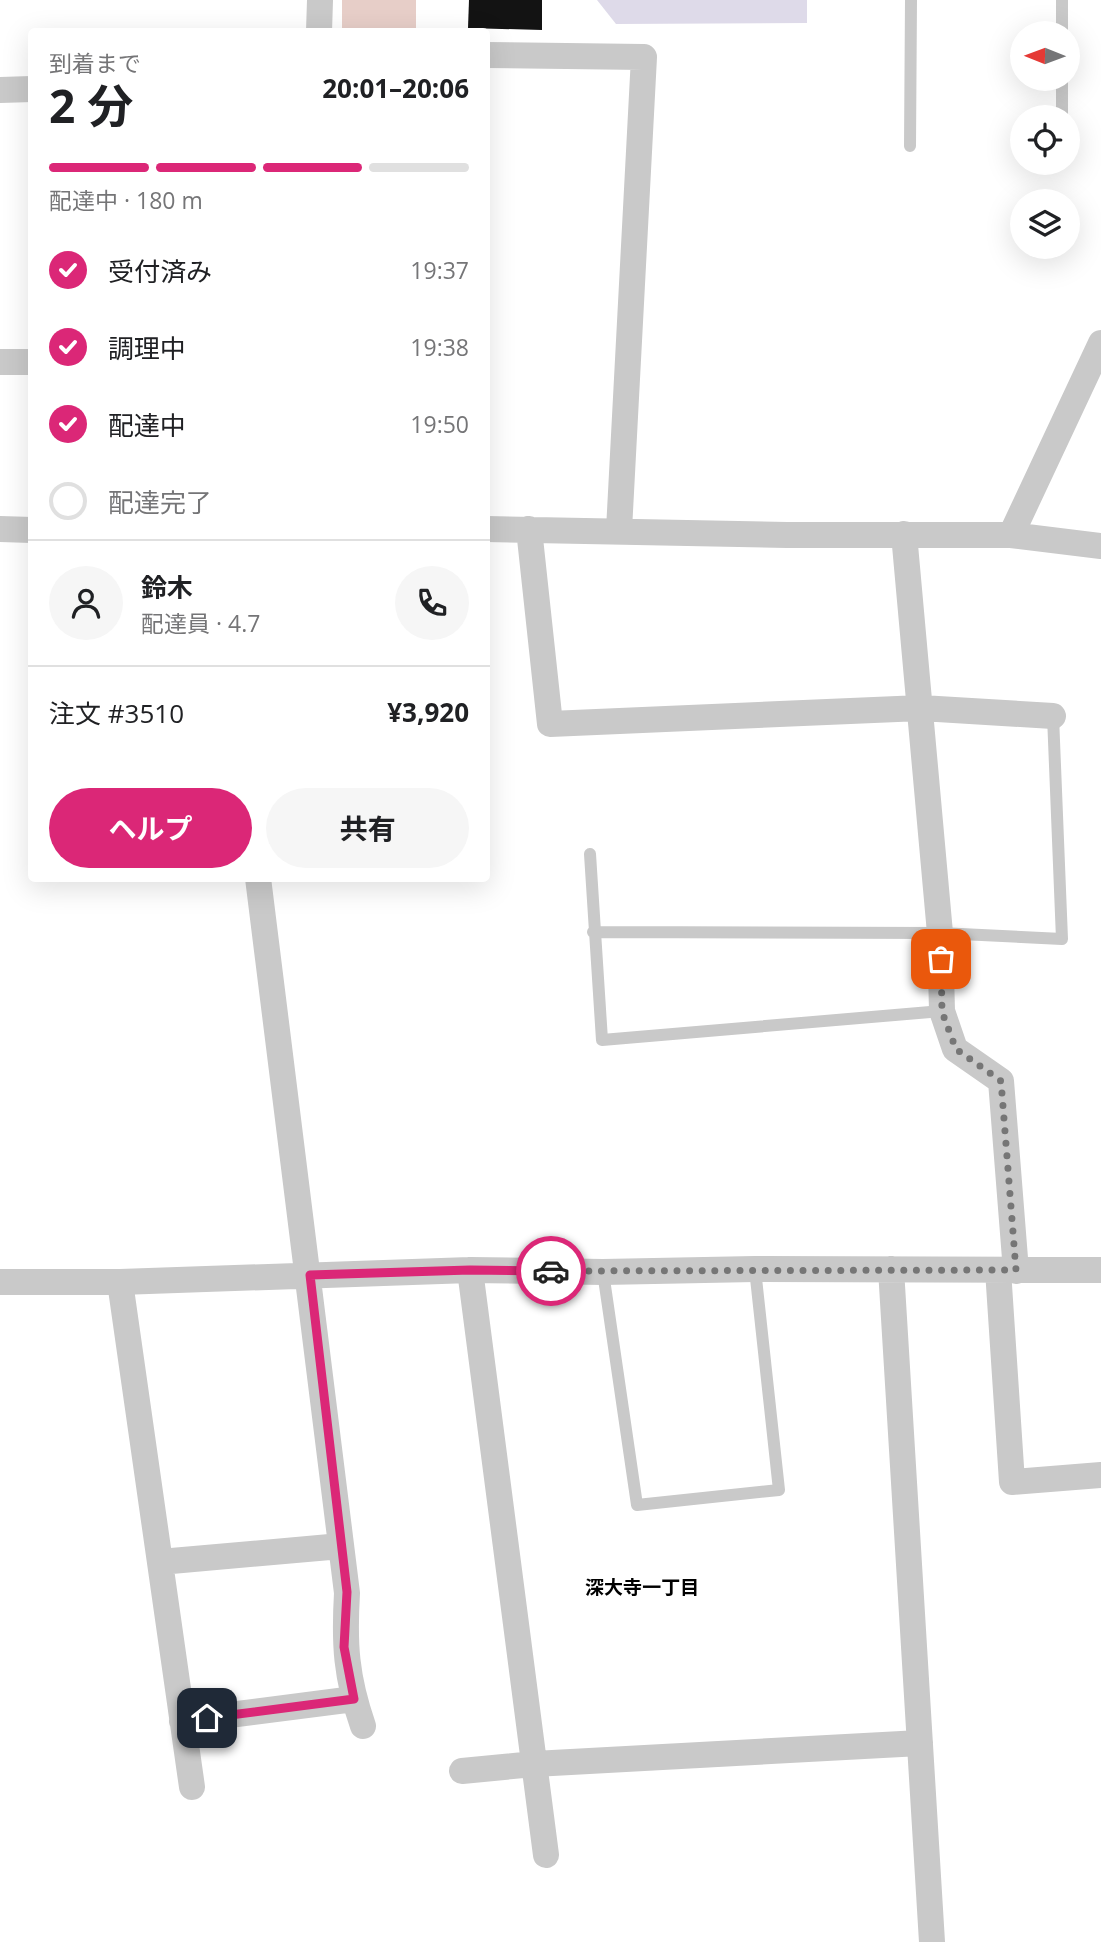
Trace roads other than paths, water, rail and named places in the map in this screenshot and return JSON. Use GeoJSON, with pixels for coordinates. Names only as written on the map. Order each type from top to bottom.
{"type":"FeatureCollection","features":[{"type":"Feature","properties":{"kind":"street"},"geometry":{"type":"LineString","coordinates":[[320,0],[320,28]]}},
{"type":"Feature","properties":{"kind":"street"},"geometry":{"type":"LineString","coordinates":[[490,55],[644,57],[619,530]]}},
{"type":"Feature","properties":{"kind":"street"},"geometry":{"type":"LineString","coordinates":[[0,90],[28,89]]}},
{"type":"Feature","properties":{"kind":"street"},"geometry":{"type":"LineString","coordinates":[[1011,536],[1101,343]]}},
{"type":"Feature","properties":{"kind":"street"},"geometry":{"type":"LineString","coordinates":[[0,362],[28,362]]}},
{"type":"Feature","properties":{"kind":"street"},"geometry":{"type":"LineString","coordinates":[[0,529],[28,530]]}},
{"type":"Feature","properties":{"kind":"street"},"geometry":{"type":"LineString","coordinates":[[490,529],[1011,536],[1101,546]]}},
{"type":"Feature","properties":{"kind":"street"},"geometry":{"type":"LineString","coordinates":[[529,529],[550,724],[920,708],[1053,716]]}},
{"type":"Feature","properties":{"kind":"street"},"geometry":{"type":"LineString","coordinates":[[904,534],[940,933],[942,1012],[956,1049],[1001,1081],[1012,1482],[1101,1475]]}},
{"type":"Feature","properties":{"kind":"street"},"geometry":{"type":"LineString","coordinates":[[259,882],[310,1275],[347,1592],[344,1647],[354,1699],[363,1726]]}},
{"type":"Feature","properties":{"kind":"street"},"geometry":{"type":"LineString","coordinates":[[891,1269],[932,1942]]}},
{"type":"Feature","properties":{"kind":"street"},"geometry":{"type":"LineString","coordinates":[[470,1270],[546,1855]]}},
{"type":"Feature","properties":{"kind":"street"},"geometry":{"type":"LineString","coordinates":[[0,1282],[120,1282],[470,1270],[1101,1270]]}},
{"type":"Feature","properties":{"kind":"street"},"geometry":{"type":"LineString","coordinates":[[120,1282],[192,1787]]}},
{"type":"Feature","properties":{"kind":"street"},"geometry":{"type":"LineString","coordinates":[[160,1562],[341,1546]]}},
{"type":"Feature","properties":{"kind":"street"},"geometry":{"type":"LineString","coordinates":[[182,1721],[354,1699]]}},
{"type":"Feature","properties":{"kind":"street"},"geometry":{"type":"LineString","coordinates":[[462,1772],[534,1764],[920,1743]]}},
{"type":"Feature","properties":{"kind":"lane"},"geometry":{"type":"LineString","coordinates":[[910,146],[911,0]]}},
{"type":"Feature","properties":{"kind":"lane"},"geometry":{"type":"LineString","coordinates":[[1062,0],[1062,21]]}},
{"type":"Feature","properties":{"kind":"lane"},"geometry":{"type":"LineString","coordinates":[[593,932],[940,933],[1062,939],[1053,716]]}},
{"type":"Feature","properties":{"kind":"lane"},"geometry":{"type":"LineString","coordinates":[[590,854],[602,1040],[942,1012]]}},
{"type":"Feature","properties":{"kind":"lane"},"geometry":{"type":"LineString","coordinates":[[603,1272],[637,1505],[779,1490],[755,1269]]}},
{"type":"Feature","properties":{"kind":"district","name":"深大寺一丁目"},"geometry":{"type":"Point","coordinates":[642,1587]}}]}
